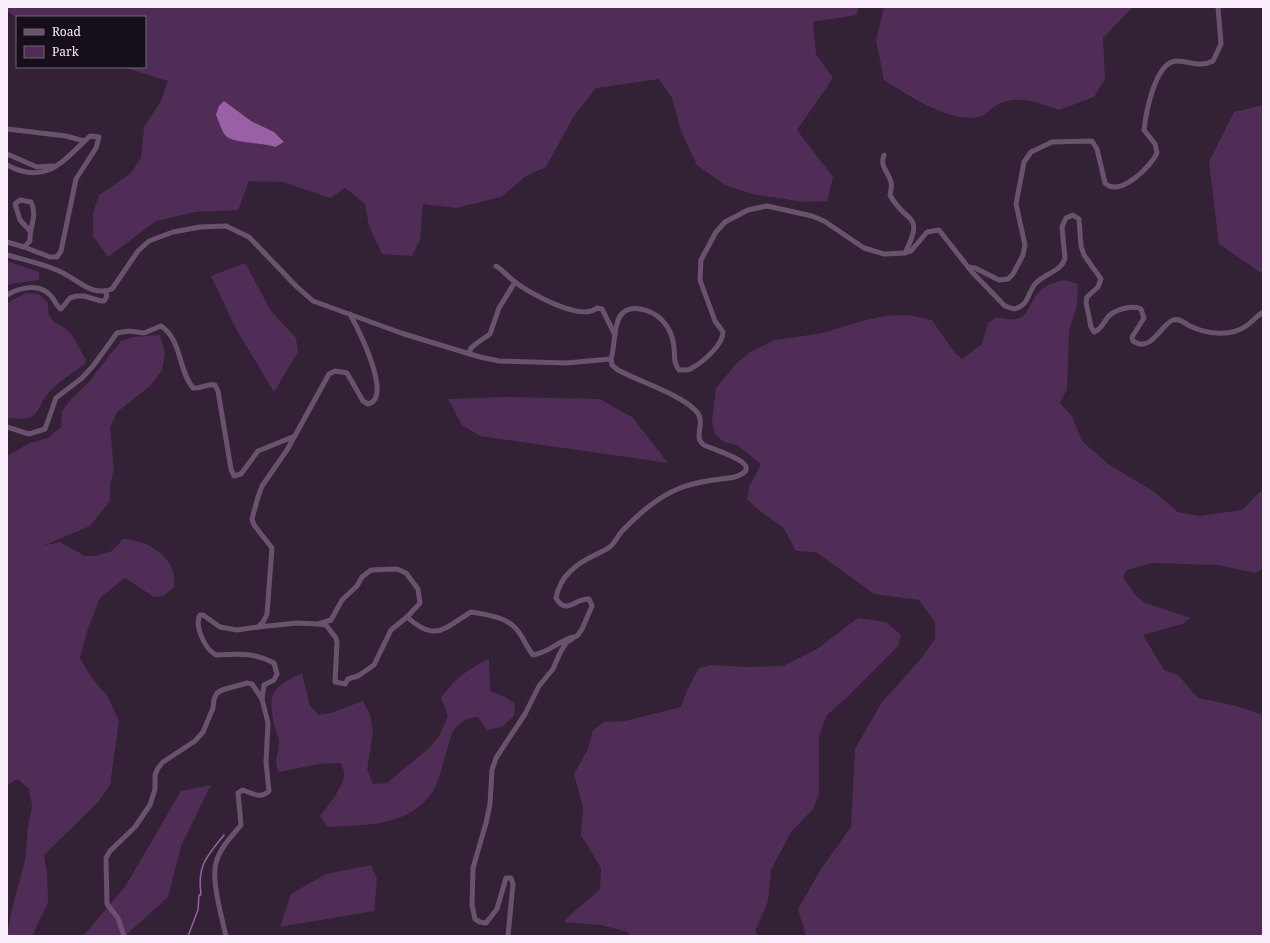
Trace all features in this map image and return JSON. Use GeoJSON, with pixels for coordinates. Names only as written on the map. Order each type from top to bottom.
{"type":"FeatureCollection","features":[{"type":"Feature","properties":{"kind":"street"},"geometry":{"type":"LineString","coordinates":[[968,267],[975,268],[999,280],[1008,278],[1013,274],[1023,255],[1025,245],[1016,204],[1024,162],[1031,152],[1038,148],[1052,142],[1092,140],[1097,149],[1105,183],[1113,187],[1120,187],[1126,184],[1142,171],[1157,153],[1155,144],[1144,130],[1147,111],[1161,71],[1169,62],[1176,61],[1201,65],[1213,61],[1221,44],[1218,7]]}},
{"type":"Feature","properties":{"kind":"street"},"geometry":{"type":"LineString","coordinates":[[7,129],[66,136],[84,141]]}},
{"type":"Feature","properties":{"kind":"street"},"geometry":{"type":"LineString","coordinates":[[7,165],[32,174],[46,172],[70,156],[90,136],[99,137],[96,148],[76,179],[61,251],[56,257],[7,242]]}},
{"type":"Feature","properties":{"kind":"street"},"geometry":{"type":"LineString","coordinates":[[7,154],[37,167],[56,165]]}},
{"type":"Feature","properties":{"kind":"street"},"geometry":{"type":"LineString","coordinates":[[884,154],[882,161],[883,168],[891,179],[890,195],[913,223],[914,233],[905,253]]}},
{"type":"Feature","properties":{"kind":"street"},"geometry":{"type":"LineString","coordinates":[[24,247],[30,241],[30,230],[33,225],[35,209],[31,202],[20,200],[15,204],[20,220],[30,230]]}},
{"type":"Feature","properties":{"kind":"street"},"geometry":{"type":"LineString","coordinates":[[508,936],[513,884],[512,878],[506,878],[497,909],[486,923],[480,922],[475,918],[472,905],[472,868],[488,810],[492,770],[496,758],[525,714],[539,686],[553,669],[566,644],[578,635],[592,606],[589,599],[583,598],[569,606],[563,606],[556,598],[562,582],[572,569],[580,562],[611,546],[615,538],[638,516],[664,496],[679,488],[735,477],[742,475],[745,471],[745,466],[742,461],[722,451],[704,445],[699,440],[702,423],[698,412],[688,404],[618,370],[612,365],[611,359],[618,316],[625,310],[634,308],[656,313],[668,328],[674,346],[676,366],[679,370],[692,368],[709,354],[722,340],[724,332],[715,321],[700,280],[701,260],[716,232],[725,222],[748,210],[759,207],[775,207],[812,216],[874,252],[892,255],[905,253],[911,250],[927,232],[939,230],[968,267],[1005,306],[1010,309],[1017,309],[1023,306],[1038,280],[1060,268],[1063,264],[1065,259],[1062,227],[1066,218],[1073,215],[1079,219],[1080,246],[1084,255],[1102,279],[1098,287],[1087,297],[1086,302],[1091,327],[1094,332],[1100,328],[1110,314],[1133,307],[1141,309],[1144,318],[1132,337],[1133,341],[1140,343],[1151,341],[1168,322],[1174,320],[1178,320],[1199,329],[1224,333],[1242,328],[1263,312]]}},
{"type":"Feature","properties":{"kind":"street"},"geometry":{"type":"LineString","coordinates":[[7,255],[61,272],[90,290],[105,291],[112,289],[138,251],[149,241],[172,232],[200,227],[226,226],[248,237],[296,286],[313,301],[404,334],[469,354],[499,361],[541,364],[611,359]]}},
{"type":"Feature","properties":{"kind":"street"},"geometry":{"type":"LineString","coordinates":[[496,266],[515,282],[545,300],[572,310],[585,312],[594,311],[597,308],[602,309],[615,336]]}},
{"type":"Feature","properties":{"kind":"street"},"geometry":{"type":"LineString","coordinates":[[469,354],[471,348],[490,334],[499,308],[515,282]]}},
{"type":"Feature","properties":{"kind":"street"},"geometry":{"type":"LineString","coordinates":[[7,295],[17,290],[31,287],[40,288],[52,296],[60,308],[66,300],[77,296],[84,296],[104,301],[108,296],[105,291]]}},
{"type":"Feature","properties":{"kind":"street"},"geometry":{"type":"LineString","coordinates":[[258,626],[263,622],[266,614],[272,548],[254,525],[252,519],[262,486],[294,436],[329,374],[335,371],[347,373],[363,401],[368,404],[374,400],[377,394],[372,361],[367,347],[350,314]]}},
{"type":"Feature","properties":{"kind":"street"},"geometry":{"type":"LineString","coordinates":[[7,427],[29,434],[46,429],[56,398],[88,372],[117,333],[129,331],[144,333],[161,326],[167,330],[174,341],[182,366],[189,383],[193,388],[198,389],[210,384],[215,385],[218,392],[231,469],[234,476],[241,474],[258,451],[294,436]]}},
{"type":"Feature","properties":{"kind":"street"},"geometry":{"type":"LineString","coordinates":[[262,699],[264,685],[274,680],[277,674],[274,662],[261,656],[247,653],[216,655],[206,644],[197,625],[197,620],[200,615],[203,615],[227,629],[237,630],[258,626],[297,623],[326,625],[336,638],[337,669],[335,682],[345,684],[348,679],[358,676],[374,665],[391,630],[420,604],[418,589],[406,573],[397,569],[371,570],[342,600],[331,620],[318,624]]}},
{"type":"Feature","properties":{"kind":"street"},"geometry":{"type":"LineString","coordinates":[[407,617],[416,625],[432,632],[447,629],[471,612],[493,616],[514,625],[533,655],[541,654],[565,639],[578,635]]}},
{"type":"Feature","properties":{"kind":"street"},"geometry":{"type":"LineString","coordinates":[[124,936],[118,918],[107,904],[106,900],[106,858],[110,851],[135,827],[150,805],[155,789],[155,775],[158,768],[163,762],[195,741],[203,732],[210,718],[214,699],[217,693],[238,684],[246,683],[252,684],[262,699],[268,724],[266,762],[269,791],[265,795],[259,796],[243,790],[238,793],[241,825],[225,846],[216,863],[217,890],[226,936]]}},
{"type":"Feature","properties":{"kind":"green space"},"geometry":{"type":"Polygon","coordinates":[[[7,7],[858,7],[857,15],[813,22],[816,54],[833,78],[797,130],[833,177],[827,201],[803,202],[752,194],[725,185],[697,165],[681,131],[672,98],[659,79],[596,88],[574,116],[546,167],[526,176],[501,197],[456,208],[423,204],[420,240],[412,256],[382,254],[369,226],[365,204],[345,188],[330,198],[283,182],[249,181],[238,210],[195,212],[156,221],[108,257],[93,236],[93,213],[99,195],[130,174],[141,158],[144,127],[161,101],[168,81],[126,68],[146,68],[146,16],[16,16],[16,17],[7,11],[7,7]]]}},
{"type":"Feature","properties":{"kind":"green space"},"geometry":{"type":"Polygon","coordinates":[[[884,7],[1133,7],[1103,38],[1105,79],[1094,97],[1059,110],[1028,101],[1012,100],[997,105],[979,117],[967,118],[942,112],[917,100],[884,80],[876,40],[884,7]]]}},
{"type":"Feature","properties":{"kind":"green space"},"geometry":{"type":"Polygon","coordinates":[[[1263,105],[1263,274],[1219,244],[1209,162],[1234,112],[1263,105]]]}},
{"type":"Feature","properties":{"kind":"green space"},"geometry":{"type":"Polygon","coordinates":[[[7,261],[39,272],[39,280],[10,284],[7,286],[7,261]]]}},
{"type":"Feature","properties":{"kind":"green space"},"geometry":{"type":"Polygon","coordinates":[[[245,263],[271,311],[296,338],[298,352],[274,392],[235,327],[211,276],[245,263]]]}},
{"type":"Feature","properties":{"kind":"green space"},"geometry":{"type":"Polygon","coordinates":[[[1064,280],[1078,284],[1077,305],[1069,331],[1067,389],[1060,403],[1072,416],[1082,441],[1108,464],[1153,491],[1178,512],[1199,516],[1242,510],[1260,492],[1263,493],[1263,568],[1256,573],[1217,565],[1153,563],[1127,570],[1123,577],[1135,595],[1145,603],[1191,618],[1182,624],[1143,635],[1164,670],[1178,675],[1198,698],[1237,706],[1263,715],[1263,936],[806,936],[798,909],[821,869],[851,827],[855,749],[882,702],[920,660],[935,639],[935,622],[919,600],[874,594],[816,552],[796,551],[783,527],[761,512],[747,499],[749,487],[761,464],[737,445],[724,442],[715,434],[712,422],[716,388],[736,364],[750,352],[775,340],[823,333],[862,321],[885,316],[908,315],[932,320],[954,352],[962,359],[982,344],[988,323],[997,317],[1017,319],[1022,317],[1026,313],[1035,296],[1041,290],[1055,282],[1064,280]]]}},
{"type":"Feature","properties":{"kind":"green space"},"geometry":{"type":"Polygon","coordinates":[[[26,293],[39,294],[48,303],[49,316],[72,335],[86,360],[85,364],[63,379],[52,389],[34,416],[20,419],[7,418],[7,303],[26,293]]]}},
{"type":"Feature","properties":{"kind":"green space"},"geometry":{"type":"Polygon","coordinates":[[[160,335],[165,353],[162,370],[150,386],[117,412],[110,428],[114,469],[110,485],[110,501],[90,526],[43,546],[60,542],[85,556],[95,556],[112,551],[123,539],[146,544],[160,553],[170,565],[174,574],[174,587],[163,596],[154,597],[125,578],[100,598],[88,628],[80,658],[91,677],[108,697],[119,721],[110,785],[98,802],[44,855],[47,875],[48,903],[32,936],[7,936],[11,913],[25,860],[28,827],[32,806],[29,789],[18,779],[7,785],[7,456],[30,443],[48,438],[61,427],[62,411],[71,399],[87,384],[121,341],[133,337],[160,335]]]}},
{"type":"Feature","properties":{"kind":"green space"},"geometry":{"type":"Polygon","coordinates":[[[506,397],[600,399],[632,417],[668,463],[480,436],[462,425],[448,399],[506,397]]]}},
{"type":"Feature","properties":{"kind":"green space"},"geometry":{"type":"Polygon","coordinates":[[[858,618],[886,622],[901,635],[898,646],[827,715],[819,736],[819,794],[813,809],[791,832],[771,870],[768,901],[755,932],[760,936],[630,936],[628,932],[601,925],[564,922],[600,889],[601,868],[581,835],[583,807],[574,774],[588,749],[593,730],[604,722],[625,721],[681,707],[687,690],[699,668],[712,665],[749,667],[783,666],[817,649],[858,618]]]}},
{"type":"Feature","properties":{"kind":"green space"},"geometry":{"type":"Polygon","coordinates":[[[489,659],[490,691],[505,697],[515,704],[514,716],[502,727],[487,730],[478,717],[466,719],[457,726],[452,733],[441,771],[433,791],[423,803],[412,812],[385,822],[356,826],[328,827],[320,816],[335,795],[344,778],[341,763],[319,764],[279,772],[276,760],[279,740],[271,707],[272,699],[278,688],[292,678],[302,673],[310,706],[319,715],[331,713],[363,701],[370,714],[373,733],[367,770],[373,784],[387,783],[429,748],[439,736],[448,716],[441,698],[462,675],[489,659]]]}},
{"type":"Feature","properties":{"kind":"green space"},"geometry":{"type":"Polygon","coordinates":[[[211,785],[181,846],[168,897],[125,936],[83,936],[125,887],[181,791],[211,785]]]}},
{"type":"Feature","properties":{"kind":"green space"},"geometry":{"type":"Polygon","coordinates":[[[371,865],[377,879],[374,911],[280,927],[291,894],[326,874],[371,865]]]}},
{"type":"Feature","properties":{"kind":"shaded area"},"geometry":{"type":"Polygon","coordinates":[[[224,101],[251,121],[274,132],[284,142],[275,147],[229,138],[225,135],[221,128],[216,115],[219,106],[224,101]]]}},
{"type":"Feature","properties":{"kind":"waterway"},"geometry":{"type":"LineString","coordinates":[[188,936],[198,910],[199,895],[201,895],[200,876],[204,862],[224,835]]}}]}
